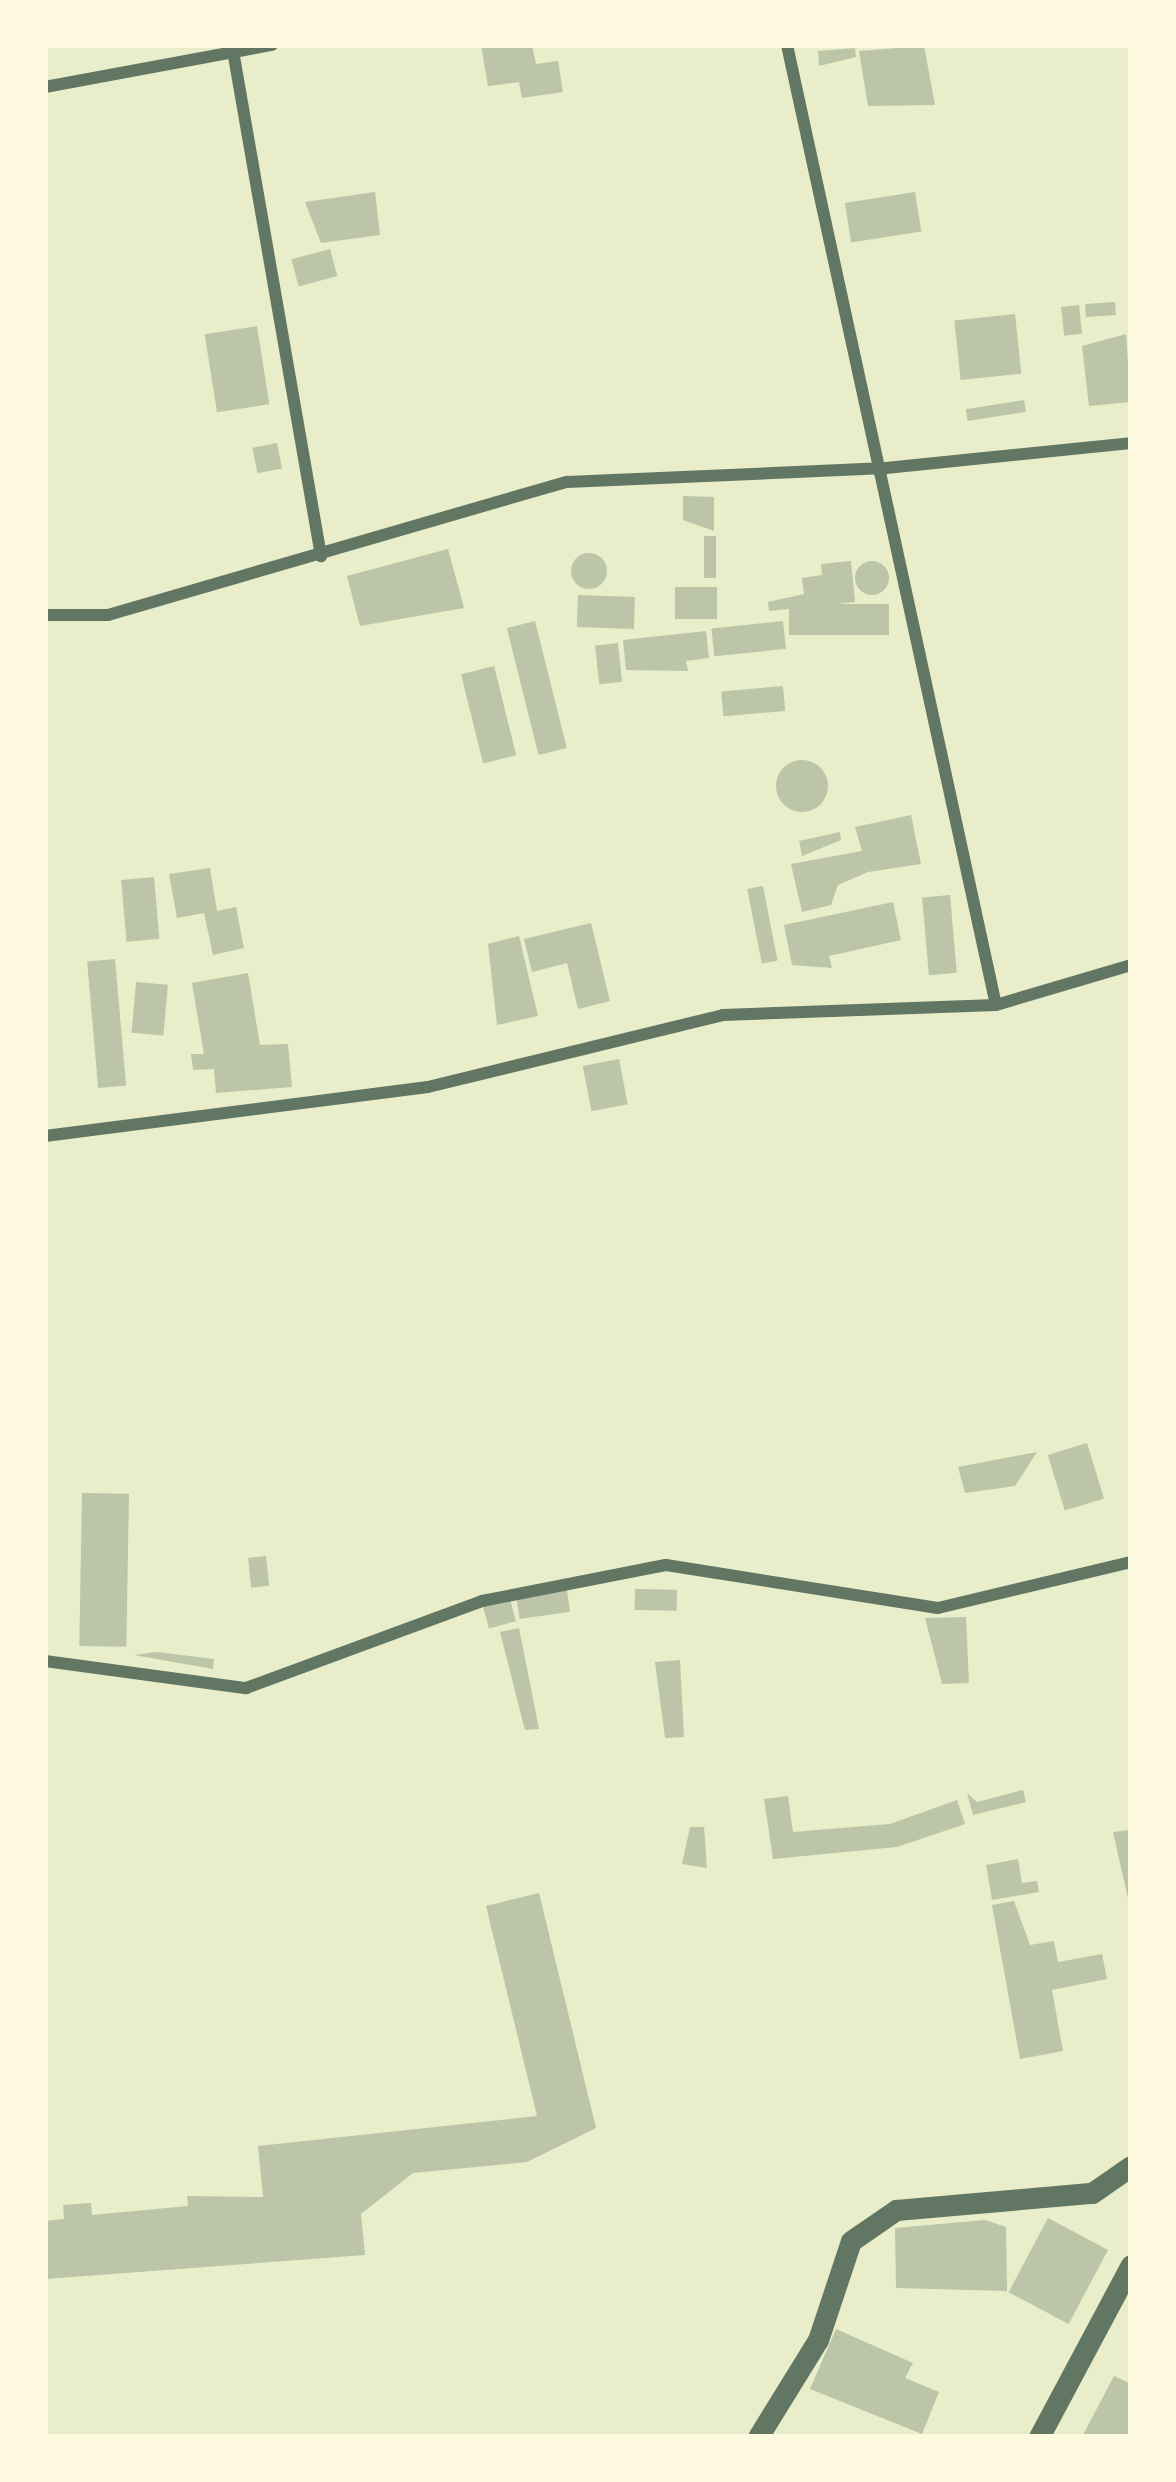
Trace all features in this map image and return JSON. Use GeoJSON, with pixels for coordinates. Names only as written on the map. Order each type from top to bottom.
{"type":"FeatureCollection","features":[{"type":"Feature","properties":{"kind":"street"},"geometry":{"type":"LineString","coordinates":[[45,87],[232,48],[272,45]]}},
{"type":"Feature","properties":{"kind":"street"},"geometry":{"type":"LineString","coordinates":[[787,45],[886,468],[996,1005]]}},
{"type":"Feature","properties":{"kind":"street"},"geometry":{"type":"LineString","coordinates":[[232,48],[321,556]]}},
{"type":"Feature","properties":{"kind":"street"},"geometry":{"type":"LineString","coordinates":[[45,615],[108,615],[566,482],[886,468],[1131,443]]}},
{"type":"Feature","properties":{"kind":"street"},"geometry":{"type":"LineString","coordinates":[[45,1136],[428,1087],[723,1015],[996,1005],[1131,964]]}},
{"type":"Feature","properties":{"kind":"street"},"geometry":{"type":"LineString","coordinates":[[45,1660],[246,1688],[482,1601],[666,1565],[938,1608],[1131,1562]]}},
{"type":"Feature","properties":{"kind":"street"},"geometry":{"type":"LineString","coordinates":[[758,2437],[818,2340],[851,2240],[896,2210],[1092,2193],[1131,2166]]}},
{"type":"Feature","properties":{"kind":"street"},"geometry":{"type":"LineString","coordinates":[[1039,2437],[1131,2265]]}},
{"type":"Feature","properties":{"kind":"building"},"geometry":{"type":"Polygon","coordinates":[[[481,45],[532,45],[536,64],[558,61],[563,92],[522,98],[519,82],[488,86],[481,45]]]}},
{"type":"Feature","properties":{"kind":"building"},"geometry":{"type":"Polygon","coordinates":[[[924,46],[935,105],[868,106],[859,51],[924,46]]]}},
{"type":"Feature","properties":{"kind":"building"},"geometry":{"type":"Polygon","coordinates":[[[855,48],[856,57],[819,66],[818,51],[855,48]]]}},
{"type":"Feature","properties":{"kind":"building"},"geometry":{"type":"Polygon","coordinates":[[[375,192],[380,235],[321,243],[305,202],[375,192]]]}},
{"type":"Feature","properties":{"kind":"building"},"geometry":{"type":"Polygon","coordinates":[[[915,192],[921,232],[851,243],[845,203],[915,192]]]}},
{"type":"Feature","properties":{"kind":"building"},"geometry":{"type":"Polygon","coordinates":[[[330,249],[337,276],[299,286],[291,259],[330,249]]]}},
{"type":"Feature","properties":{"kind":"building"},"geometry":{"type":"Polygon","coordinates":[[[1115,302],[1116,315],[1086,317],[1085,304],[1115,302]]]}},
{"type":"Feature","properties":{"kind":"building"},"geometry":{"type":"Polygon","coordinates":[[[1079,305],[1082,334],[1064,336],[1061,307],[1079,305]]]}},
{"type":"Feature","properties":{"kind":"building"},"geometry":{"type":"Polygon","coordinates":[[[1015,314],[1021,374],[961,380],[954,320],[1015,314]]]}},
{"type":"Feature","properties":{"kind":"building"},"geometry":{"type":"Polygon","coordinates":[[[257,326],[269,404],[217,412],[205,334],[257,326]]]}},
{"type":"Feature","properties":{"kind":"building"},"geometry":{"type":"Polygon","coordinates":[[[1126,334],[1131,402],[1089,406],[1082,346],[1126,334]]]}},
{"type":"Feature","properties":{"kind":"building"},"geometry":{"type":"Polygon","coordinates":[[[1024,400],[1026,412],[968,421],[966,409],[1024,400]]]}},
{"type":"Feature","properties":{"kind":"building"},"geometry":{"type":"Polygon","coordinates":[[[277,443],[282,469],[257,473],[252,448],[277,443]]]}},
{"type":"Feature","properties":{"kind":"building"},"geometry":{"type":"Polygon","coordinates":[[[683,496],[714,497],[714,531],[683,520],[683,496]]]}},
{"type":"Feature","properties":{"kind":"building"},"geometry":{"type":"Polygon","coordinates":[[[704,536],[716,536],[716,578],[704,578],[704,536]]]}},
{"type":"Feature","properties":{"kind":"building"},"geometry":{"type":"Polygon","coordinates":[[[448,549],[464,608],[360,626],[347,576],[448,549]]]}},
{"type":"Feature","properties":{"kind":"building"},"geometry":{"type":"Polygon","coordinates":[[[589,553],[602,558],[607,571],[602,584],[589,589],[576,584],[571,571],[576,558],[589,553]]]}},
{"type":"Feature","properties":{"kind":"building"},"geometry":{"type":"Polygon","coordinates":[[[851,561],[855,602],[769,611],[768,602],[804,594],[802,578],[822,575],[821,564],[851,561]]]}},
{"type":"Feature","properties":{"kind":"building"},"geometry":{"type":"Polygon","coordinates":[[[872,561],[884,566],[889,578],[884,590],[872,595],[860,590],[855,578],[860,566],[872,561]]]}},
{"type":"Feature","properties":{"kind":"building"},"geometry":{"type":"Polygon","coordinates":[[[675,587],[717,587],[717,619],[675,619],[675,587]]]}},
{"type":"Feature","properties":{"kind":"building"},"geometry":{"type":"Polygon","coordinates":[[[578,595],[635,597],[634,629],[577,627],[578,595]]]}},
{"type":"Feature","properties":{"kind":"building"},"geometry":{"type":"Polygon","coordinates":[[[789,604],[889,604],[889,635],[789,635],[789,604]]]}},
{"type":"Feature","properties":{"kind":"building"},"geometry":{"type":"Polygon","coordinates":[[[535,621],[567,748],[539,755],[507,628],[535,621]]]}},
{"type":"Feature","properties":{"kind":"building"},"geometry":{"type":"Polygon","coordinates":[[[783,621],[786,649],[714,656],[711,629],[783,621]]]}},
{"type":"Feature","properties":{"kind":"building"},"geometry":{"type":"Polygon","coordinates":[[[706,631],[709,658],[686,661],[688,671],[626,670],[623,640],[706,631]]]}},
{"type":"Feature","properties":{"kind":"building"},"geometry":{"type":"Polygon","coordinates":[[[618,643],[622,682],[599,684],[595,645],[618,643]]]}},
{"type":"Feature","properties":{"kind":"building"},"geometry":{"type":"Polygon","coordinates":[[[494,666],[516,755],[483,763],[461,674],[494,666]]]}},
{"type":"Feature","properties":{"kind":"building"},"geometry":{"type":"Polygon","coordinates":[[[783,686],[785,711],[723,716],[721,691],[783,686]]]}},
{"type":"Feature","properties":{"kind":"building"},"geometry":{"type":"Polygon","coordinates":[[[802,760],[820,768],[828,786],[820,804],[802,812],[784,804],[776,786],[784,768],[802,760]]]}},
{"type":"Feature","properties":{"kind":"building"},"geometry":{"type":"Polygon","coordinates":[[[911,815],[921,864],[868,872],[838,885],[831,905],[802,912],[791,864],[862,851],[855,827],[911,815]]]}},
{"type":"Feature","properties":{"kind":"building"},"geometry":{"type":"Polygon","coordinates":[[[840,832],[841,840],[802,856],[799,841],[840,832]]]}},
{"type":"Feature","properties":{"kind":"building"},"geometry":{"type":"Polygon","coordinates":[[[210,868],[217,911],[236,907],[244,948],[213,955],[204,913],[177,918],[169,874],[210,868]]]}},
{"type":"Feature","properties":{"kind":"building"},"geometry":{"type":"Polygon","coordinates":[[[154,877],[159,939],[127,942],[121,880],[154,877]]]}},
{"type":"Feature","properties":{"kind":"building"},"geometry":{"type":"Polygon","coordinates":[[[763,886],[778,961],[762,964],[747,889],[763,886]]]}},
{"type":"Feature","properties":{"kind":"building"},"geometry":{"type":"Polygon","coordinates":[[[950,895],[957,973],[929,975],[922,897],[950,895]]]}},
{"type":"Feature","properties":{"kind":"building"},"geometry":{"type":"Polygon","coordinates":[[[893,902],[901,940],[829,956],[832,968],[792,965],[784,925],[893,902]]]}},
{"type":"Feature","properties":{"kind":"building"},"geometry":{"type":"Polygon","coordinates":[[[591,923],[610,1001],[578,1009],[567,963],[532,972],[524,939],[591,923]]]}},
{"type":"Feature","properties":{"kind":"building"},"geometry":{"type":"Polygon","coordinates":[[[519,936],[538,1016],[497,1025],[488,944],[519,936]]]}},
{"type":"Feature","properties":{"kind":"building"},"geometry":{"type":"Polygon","coordinates":[[[115,959],[126,1086],[98,1088],[87,961],[115,959]]]}},
{"type":"Feature","properties":{"kind":"building"},"geometry":{"type":"Polygon","coordinates":[[[248,973],[260,1045],[288,1044],[292,1087],[216,1093],[214,1069],[193,1070],[191,1054],[204,1054],[192,983],[248,973]]]}},
{"type":"Feature","properties":{"kind":"building"},"geometry":{"type":"Polygon","coordinates":[[[136,982],[168,985],[163,1036],[132,1033],[136,982]]]}},
{"type":"Feature","properties":{"kind":"building"},"geometry":{"type":"Polygon","coordinates":[[[619,1059],[628,1104],[591,1111],[583,1066],[619,1059]]]}},
{"type":"Feature","properties":{"kind":"building"},"geometry":{"type":"Polygon","coordinates":[[[1087,1443],[1104,1498],[1065,1510],[1048,1455],[1087,1443]]]}},
{"type":"Feature","properties":{"kind":"building"},"geometry":{"type":"Polygon","coordinates":[[[1037,1452],[1015,1486],[965,1493],[958,1467],[1037,1452]]]}},
{"type":"Feature","properties":{"kind":"building"},"geometry":{"type":"Polygon","coordinates":[[[82,1493],[129,1494],[126,1647],[79,1646],[82,1493]]]}},
{"type":"Feature","properties":{"kind":"building"},"geometry":{"type":"Polygon","coordinates":[[[266,1556],[269,1586],[251,1588],[248,1558],[266,1556]]]}},
{"type":"Feature","properties":{"kind":"building"},"geometry":{"type":"Polygon","coordinates":[[[635,1589],[677,1590],[677,1611],[635,1610],[635,1589]]]}},
{"type":"Feature","properties":{"kind":"building"},"geometry":{"type":"Polygon","coordinates":[[[567,1590],[570,1612],[520,1619],[516,1597],[567,1590]]]}},
{"type":"Feature","properties":{"kind":"building"},"geometry":{"type":"Polygon","coordinates":[[[510,1599],[516,1621],[489,1628],[483,1606],[510,1599]]]}},
{"type":"Feature","properties":{"kind":"building"},"geometry":{"type":"Polygon","coordinates":[[[966,1617],[969,1683],[942,1684],[925,1618],[966,1617]]]}},
{"type":"Feature","properties":{"kind":"building"},"geometry":{"type":"Polygon","coordinates":[[[519,1628],[539,1729],[525,1730],[500,1632],[519,1628]]]}},
{"type":"Feature","properties":{"kind":"building"},"geometry":{"type":"Polygon","coordinates":[[[157,1652],[214,1659],[213,1669],[134,1655],[157,1652]]]}},
{"type":"Feature","properties":{"kind":"building"},"geometry":{"type":"Polygon","coordinates":[[[680,1660],[684,1737],[665,1738],[655,1662],[680,1660]]]}},
{"type":"Feature","properties":{"kind":"building"},"geometry":{"type":"Polygon","coordinates":[[[1023,1790],[1026,1802],[973,1815],[967,1793],[977,1802],[1023,1790]]]}},
{"type":"Feature","properties":{"kind":"building"},"geometry":{"type":"Polygon","coordinates":[[[788,1796],[793,1832],[890,1824],[957,1800],[965,1824],[897,1847],[773,1859],[764,1799],[788,1796]]]}},
{"type":"Feature","properties":{"kind":"building"},"geometry":{"type":"Polygon","coordinates":[[[690,1827],[704,1827],[707,1868],[682,1864],[690,1827]]]}},
{"type":"Feature","properties":{"kind":"building"},"geometry":{"type":"Polygon","coordinates":[[[1129,1830],[1131,1902],[1129,1903],[1113,1832],[1129,1830]]]}},
{"type":"Feature","properties":{"kind":"building"},"geometry":{"type":"Polygon","coordinates":[[[1018,1859],[1022,1883],[1037,1881],[1039,1892],[992,1900],[986,1865],[1018,1859]]]}},
{"type":"Feature","properties":{"kind":"building"},"geometry":{"type":"Polygon","coordinates":[[[539,1893],[596,2128],[527,2162],[413,2173],[361,2214],[365,2255],[45,2279],[45,2221],[64,2219],[63,2205],[91,2203],[92,2215],[188,2206],[187,2196],[263,2197],[258,2146],[537,2116],[486,1906],[539,1893]]]}},
{"type":"Feature","properties":{"kind":"building"},"geometry":{"type":"Polygon","coordinates":[[[1014,1901],[1030,1945],[1054,1941],[1058,1962],[1102,1954],[1107,1979],[1052,1990],[1063,2051],[1020,2059],[992,1905],[1014,1901]]]}},
{"type":"Feature","properties":{"kind":"building"},"geometry":{"type":"Polygon","coordinates":[[[1048,2218],[1108,2250],[1069,2324],[1009,2292],[1048,2218]]]}},
{"type":"Feature","properties":{"kind":"building"},"geometry":{"type":"Polygon","coordinates":[[[985,2220],[1006,2227],[1007,2291],[896,2288],[895,2228],[985,2220]]]}},
{"type":"Feature","properties":{"kind":"building"},"geometry":{"type":"Polygon","coordinates":[[[836,2329],[913,2363],[905,2378],[939,2392],[922,2434],[810,2389],[836,2329]]]}},
{"type":"Feature","properties":{"kind":"building"},"geometry":{"type":"Polygon","coordinates":[[[1114,2376],[1131,2384],[1131,2437],[1082,2437],[1114,2376]]]}}]}
